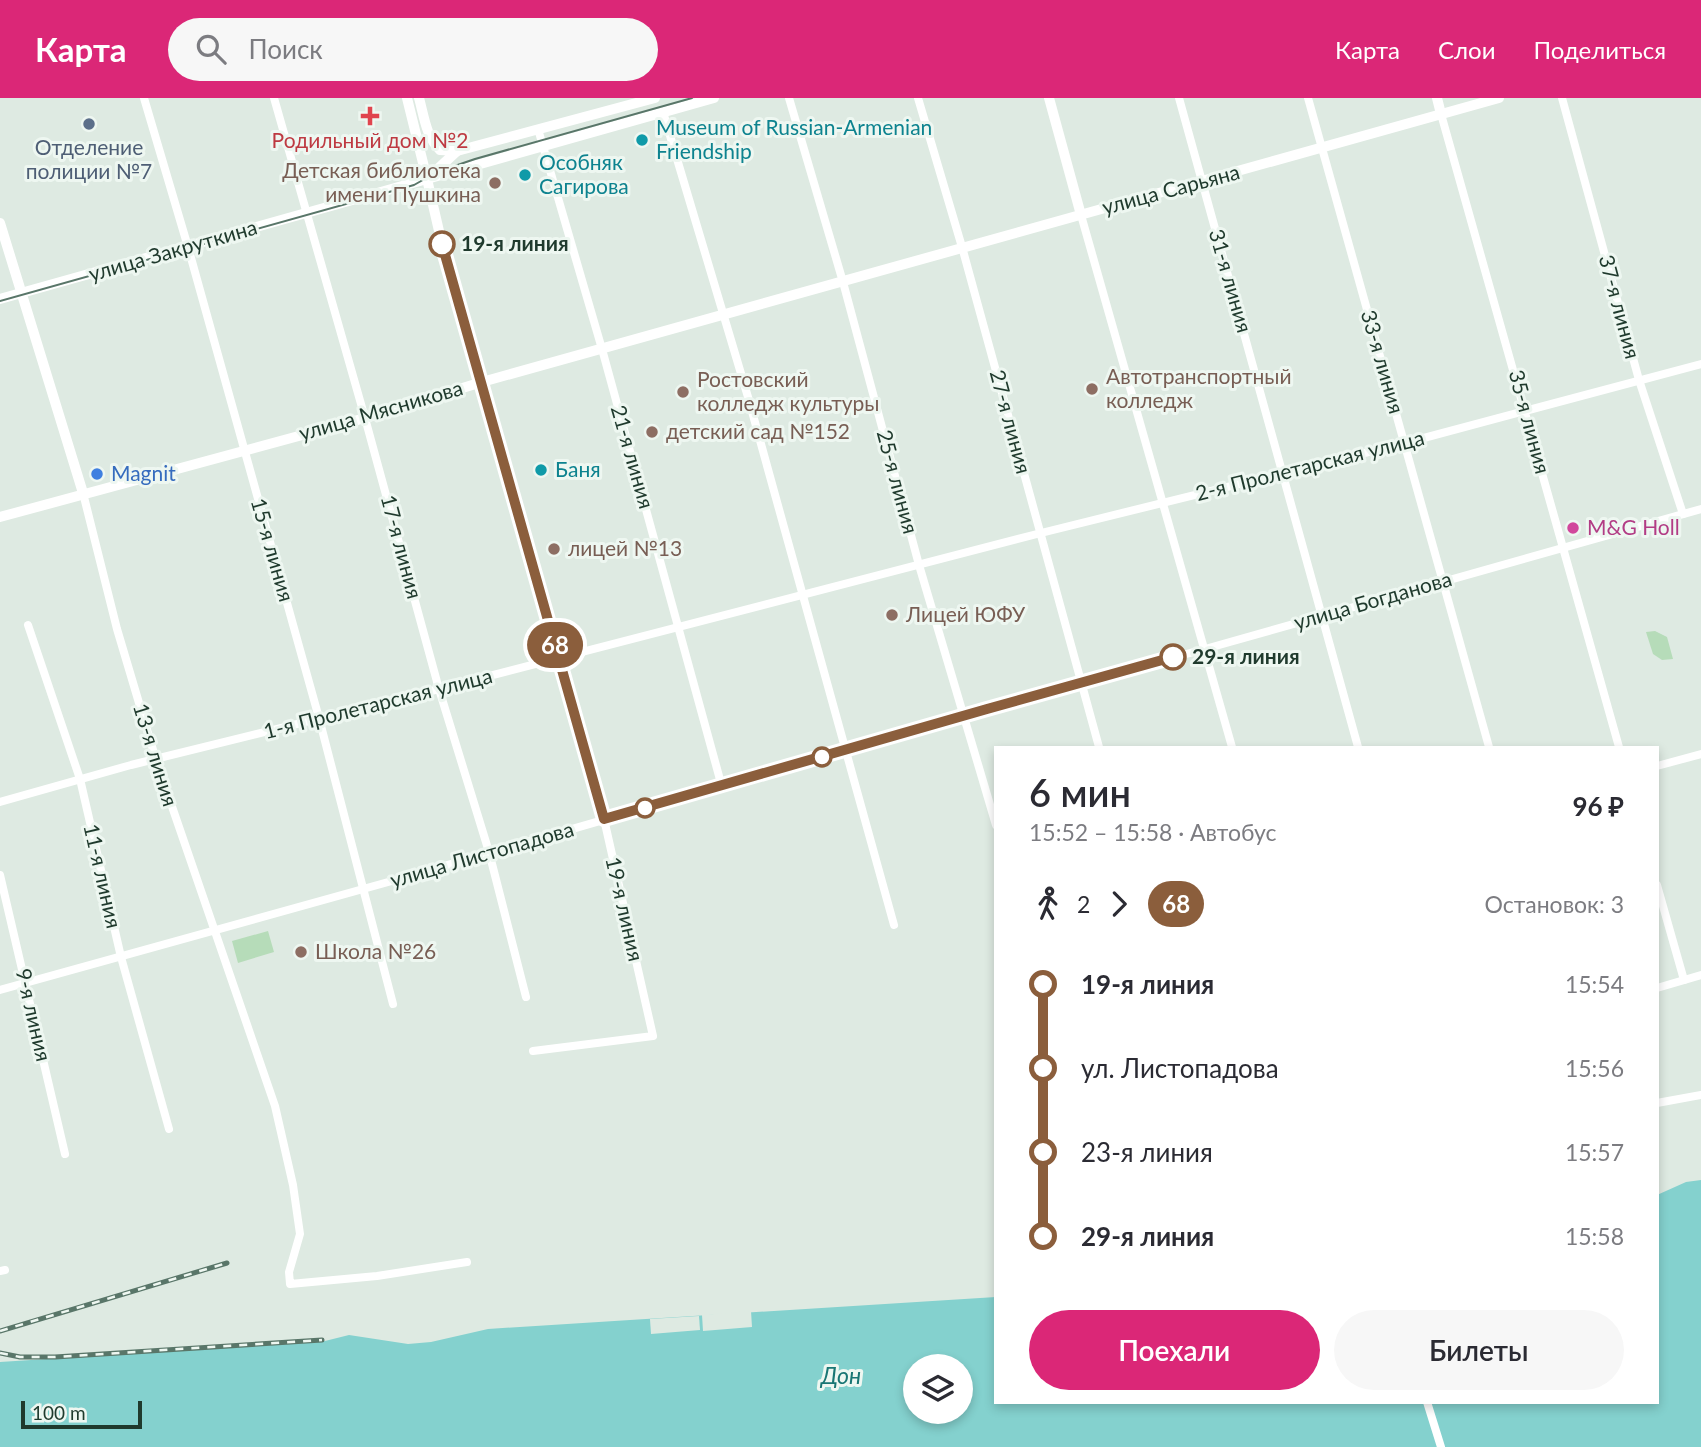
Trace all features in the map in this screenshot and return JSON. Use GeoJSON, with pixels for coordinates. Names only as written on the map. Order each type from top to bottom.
{"type":"FeatureCollection","features":[{"type":"Feature","properties":{"kind":"main road"},"geometry":{"type":"LineString","coordinates":[[407,98],[428,179],[714,98]]}},
{"type":"Feature","properties":{"kind":"main road"},"geometry":{"type":"LineString","coordinates":[[419,98],[430,137],[440,150],[457,151],[655,98]]}},
{"type":"Feature","properties":{"kind":"main road","name":"улица Сарьяна"},"geometry":{"type":"LineString","coordinates":[[843,282],[1499,98]]}},
{"type":"Feature","properties":{"kind":"main road","name":"улица Мясникова"},"geometry":{"type":"LineString","coordinates":[[0,517],[365,418],[481,382],[843,282]]}},
{"type":"Feature","properties":{"kind":"street","name":"15-я линия"},"geometry":{"type":"LineString","coordinates":[[144,98],[319,718],[393,1004]]}},
{"type":"Feature","properties":{"kind":"street","name":"17-я линия"},"geometry":{"type":"LineString","coordinates":[[274,98],[439,689],[489,852],[526,997]]}},
{"type":"Feature","properties":{"kind":"street","name":"25-я линия"},"geometry":{"type":"LineString","coordinates":[[789,98],[843,282],[919,565],[994,818]]}},
{"type":"Feature","properties":{"kind":"street","name":"27-я линия"},"geometry":{"type":"LineString","coordinates":[[918,98],[962,247],[1099,746]]}},
{"type":"Feature","properties":{"kind":"street"},"geometry":{"type":"LineString","coordinates":[[1049,98],[1231,746]]}},
{"type":"Feature","properties":{"kind":"street","name":"31-я линия"},"geometry":{"type":"LineString","coordinates":[[1179,98],[1358,746]]}},
{"type":"Feature","properties":{"kind":"street","name":"33-я линия"},"geometry":{"type":"LineString","coordinates":[[1308,98],[1489,746]]}},
{"type":"Feature","properties":{"kind":"street","name":"35-я линия"},"geometry":{"type":"LineString","coordinates":[[1437,98],[1619,746]]}},
{"type":"Feature","properties":{"kind":"street","name":"37-я линия"},"geometry":{"type":"LineString","coordinates":[[1562,98],[1639,380],[1683,514]]}},
{"type":"Feature","properties":{"kind":"street"},"geometry":{"type":"LineString","coordinates":[[663,112],[724,314],[894,925]]}},
{"type":"Feature","properties":{"kind":"street","name":"21-я линия"},"geometry":{"type":"LineString","coordinates":[[538,129],[722,787]]}},
{"type":"Feature","properties":{"kind":"street"},"geometry":{"type":"LineString","coordinates":[[428,179],[457,151]]}},
{"type":"Feature","properties":{"kind":"street","name":"улица Закруткина"},"geometry":{"type":"LineString","coordinates":[[0,299],[428,179]]}},
{"type":"Feature","properties":{"kind":"street","name":"19-я линия"},"geometry":{"type":"LineString","coordinates":[[428,179],[442,244],[604,819],[653,1036],[533,1051]]}},
{"type":"Feature","properties":{"kind":"street","name":"13-я линия"},"geometry":{"type":"LineString","coordinates":[[0,223],[83,493],[117,629],[156,760],[275,1106],[293,1185],[300,1234],[289,1272],[290,1284],[377,1276],[467,1262]]}},
{"type":"Feature","properties":{"kind":"street","name":"2-я Пролетарская улица"},"geometry":{"type":"LineString","coordinates":[[919,565],[1405,443],[1701,364]]}},
{"type":"Feature","properties":{"kind":"street","name":"улица Богданова"},"geometry":{"type":"LineString","coordinates":[[963,715],[1701,509]]}},
{"type":"Feature","properties":{"kind":"street","name":"1-я Пролетарская улица"},"geometry":{"type":"LineString","coordinates":[[0,802],[80,779],[919,565]]}},
{"type":"Feature","properties":{"kind":"street","name":"11-я линия"},"geometry":{"type":"LineString","coordinates":[[28,625],[80,779],[121,957],[169,1129]]}},
{"type":"Feature","properties":{"kind":"street","name":"улица Листопадова"},"geometry":{"type":"LineString","coordinates":[[0,990],[722,787],[963,715]]}},
{"type":"Feature","properties":{"kind":"street"},"geometry":{"type":"LineString","coordinates":[[1659,765],[1701,754]]}},
{"type":"Feature","properties":{"kind":"street","name":"9-я линия"},"geometry":{"type":"LineString","coordinates":[[0,876],[65,1154]]}},
{"type":"Feature","properties":{"kind":"street"},"geometry":{"type":"LineString","coordinates":[[1659,892],[1684,980]]}},
{"type":"Feature","properties":{"kind":"street"},"geometry":{"type":"LineString","coordinates":[[1659,987],[1701,975]]}},
{"type":"Feature","properties":{"kind":"street"},"geometry":{"type":"LineString","coordinates":[[1659,1103],[1701,1095]]}},
{"type":"Feature","properties":{"kind":"street"},"geometry":{"type":"LineString","coordinates":[[1428,1404],[1441,1447]]}},
{"type":"Feature","properties":{"kind":"green space"},"geometry":{"type":"Polygon","coordinates":[[[1655,631],[1667,637],[1673,659],[1662,660],[1653,654],[1646,632],[1655,631]]]}},
{"type":"Feature","properties":{"kind":"green space"},"geometry":{"type":"Polygon","coordinates":[[[268,931],[274,952],[238,963],[232,941],[268,931]]]}},
{"type":"Feature","properties":{"kind":"water","name":"Дон"},"geometry":{"type":"Polygon","coordinates":[[[1701,1180],[1701,1447],[0,1447],[0,1362],[325,1341],[349,1335],[408,1344],[431,1342],[488,1329],[994,1297],[994,1404],[1659,1404],[1659,1194],[1686,1182],[1701,1180]]]}},
{"type":"Feature","properties":{"kind":"pier"},"geometry":{"type":"Polygon","coordinates":[[[751,1311],[752,1327],[703,1331],[702,1315],[751,1311]]]}},
{"type":"Feature","properties":{"kind":"pier"},"geometry":{"type":"Polygon","coordinates":[[[699,1316],[700,1330],[651,1334],[650,1319],[699,1316]]]}},
{"type":"Feature","properties":{"kind":"tram line"},"geometry":{"type":"LineString","coordinates":[[0,301],[414,185],[437,172],[475,159],[692,98]]}},
{"type":"Feature","properties":{"kind":"railway"},"geometry":{"type":"LineString","coordinates":[[0,1331],[227,1263]]}},
{"type":"Feature","properties":{"kind":"railway"},"geometry":{"type":"LineString","coordinates":[[0,1353],[20,1357],[55,1357],[322,1340]]}},
{"type":"Feature","properties":{"kind":"bus line","name":"68"},"geometry":{"type":"LineString","coordinates":[[442,244],[604,819],[1173,657]]}},
{"type":"Feature","properties":{"kind":"place","name":"Родильный дом №2"},"geometry":{"type":"Point","coordinates":[370,116]}},
{"type":"Feature","properties":{"kind":"place","name":"Отделение полиции №7"},"geometry":{"type":"Point","coordinates":[89,124]}},
{"type":"Feature","properties":{"kind":"place","name":"Museum of Russian-Armenian Friendship"},"geometry":{"type":"Point","coordinates":[642,140]}},
{"type":"Feature","properties":{"kind":"place","name":"Особняк Сагирова"},"geometry":{"type":"Point","coordinates":[525,175]}},
{"type":"Feature","properties":{"kind":"place","name":"Детская библиотека имени Пушкина"},"geometry":{"type":"Point","coordinates":[495,183]}},
{"type":"Feature","properties":{"kind":"place","name":"19-я линия"},"geometry":{"type":"Point","coordinates":[442,244]}},
{"type":"Feature","properties":{"kind":"place","name":"Автотранспортный колледж"},"geometry":{"type":"Point","coordinates":[1092,389]}},
{"type":"Feature","properties":{"kind":"place","name":"Ростовский колледж культуры"},"geometry":{"type":"Point","coordinates":[683,392]}},
{"type":"Feature","properties":{"kind":"place","name":"детский сад №152"},"geometry":{"type":"Point","coordinates":[652,432]}},
{"type":"Feature","properties":{"kind":"place","name":"Баня"},"geometry":{"type":"Point","coordinates":[541,470]}},
{"type":"Feature","properties":{"kind":"place","name":"Magnit"},"geometry":{"type":"Point","coordinates":[97,474]}},
{"type":"Feature","properties":{"kind":"place","name":"M&G Holl"},"geometry":{"type":"Point","coordinates":[1573,528]}},
{"type":"Feature","properties":{"kind":"place","name":"лицей №13"},"geometry":{"type":"Point","coordinates":[554,549]}},
{"type":"Feature","properties":{"kind":"place","name":"Лицей ЮФУ"},"geometry":{"type":"Point","coordinates":[892,615]}},
{"type":"Feature","properties":{"kind":"place","name":"29-я линия"},"geometry":{"type":"Point","coordinates":[1173,657]}},
{"type":"Feature","properties":{"kind":"place","name":"Школа №26"},"geometry":{"type":"Point","coordinates":[301,952]}}]}
